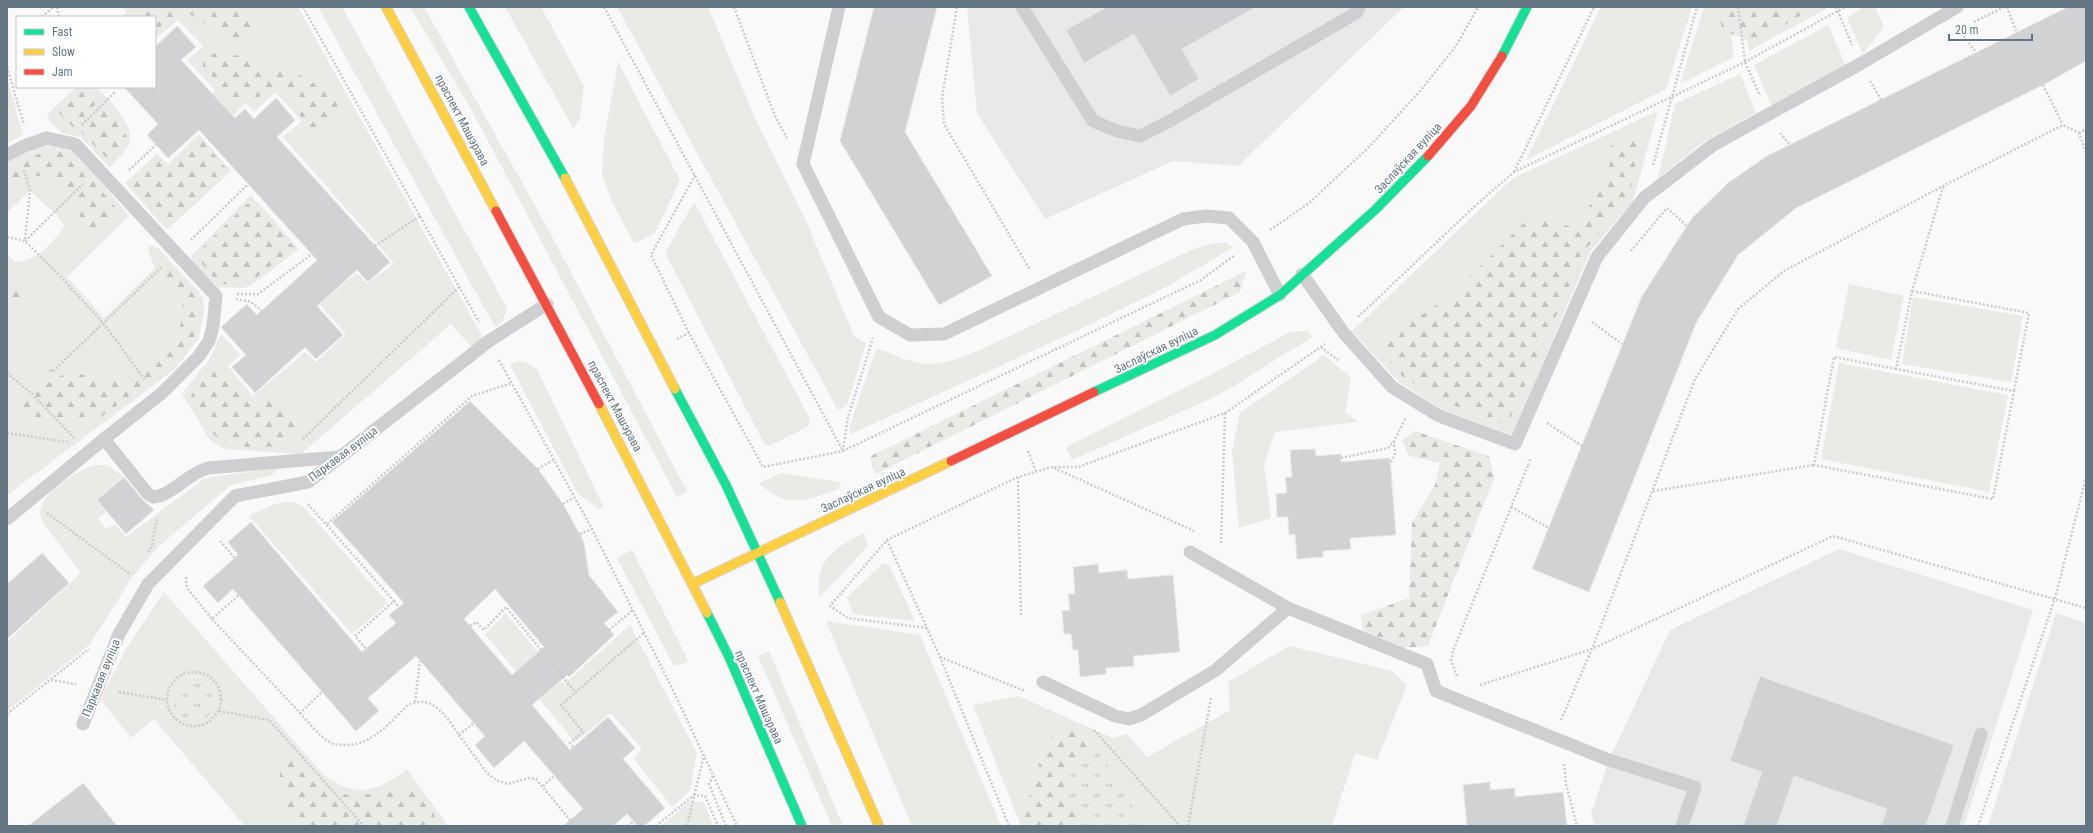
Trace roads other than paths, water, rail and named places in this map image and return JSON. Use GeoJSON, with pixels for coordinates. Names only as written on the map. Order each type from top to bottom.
{"type":"FeatureCollection","features":[{"type":"Feature","properties":{"kind":"main road","name":"праспект Машэрава"},"geometry":{"type":"LineString","coordinates":[[386,7],[547,304],[692,584],[729,657],[802,826]]}},
{"type":"Feature","properties":{"kind":"main road"},"geometry":{"type":"LineString","coordinates":[[468,7],[563,175],[726,485],[879,826]]}},
{"type":"Feature","properties":{"kind":"main road","name":"Заслаўская вуліца"},"geometry":{"type":"LineString","coordinates":[[692,584],[1194,345],[1214,335],[1280,295],[1380,205],[1428,156],[1470,106],[1502,56],[1527,7]]}},
{"type":"Feature","properties":{"kind":"lane"},"geometry":{"type":"LineString","coordinates":[[839,7],[803,164],[879,317],[910,335],[944,334],[1183,219],[1206,216],[1229,218],[1253,242],[1280,295]]}},
{"type":"Feature","properties":{"kind":"lane"},"geometry":{"type":"LineString","coordinates":[[1022,7],[1093,121],[1117,130],[1140,136],[1168,122],[1356,12],[1359,7]]}},
{"type":"Feature","properties":{"kind":"lane"},"geometry":{"type":"LineString","coordinates":[[1302,274],[1343,332],[1392,387],[1439,416],[1515,444],[1597,257],[1644,198],[1713,146],[1860,64],[1957,7]]}},
{"type":"Feature","properties":{"kind":"lane"},"geometry":{"type":"LineString","coordinates":[[7,155],[47,138],[75,144],[99,167],[176,254],[216,296],[213,326],[209,341],[199,356],[162,393],[7,519]]}},
{"type":"Feature","properties":{"kind":"lane","name":"Паркавая вуліца"},"geometry":{"type":"LineString","coordinates":[[82,724],[118,634],[148,584],[235,496],[308,482],[489,341],[547,304]]}},
{"type":"Feature","properties":{"kind":"lane"},"geometry":{"type":"LineString","coordinates":[[104,439],[148,494],[153,497],[165,494],[193,473],[208,468],[339,457]]}},
{"type":"Feature","properties":{"kind":"lane"},"geometry":{"type":"LineString","coordinates":[[1190,552],[1288,608],[1427,664],[1436,691],[1609,760],[1696,787],[1682,826]]}},
{"type":"Feature","properties":{"kind":"lane"},"geometry":{"type":"LineString","coordinates":[[1042,682],[1115,716],[1129,719],[1140,715],[1216,670],[1288,608]]}},
{"type":"Feature","properties":{"kind":"lane"},"geometry":{"type":"LineString","coordinates":[[1952,826],[1981,734]]}}]}
